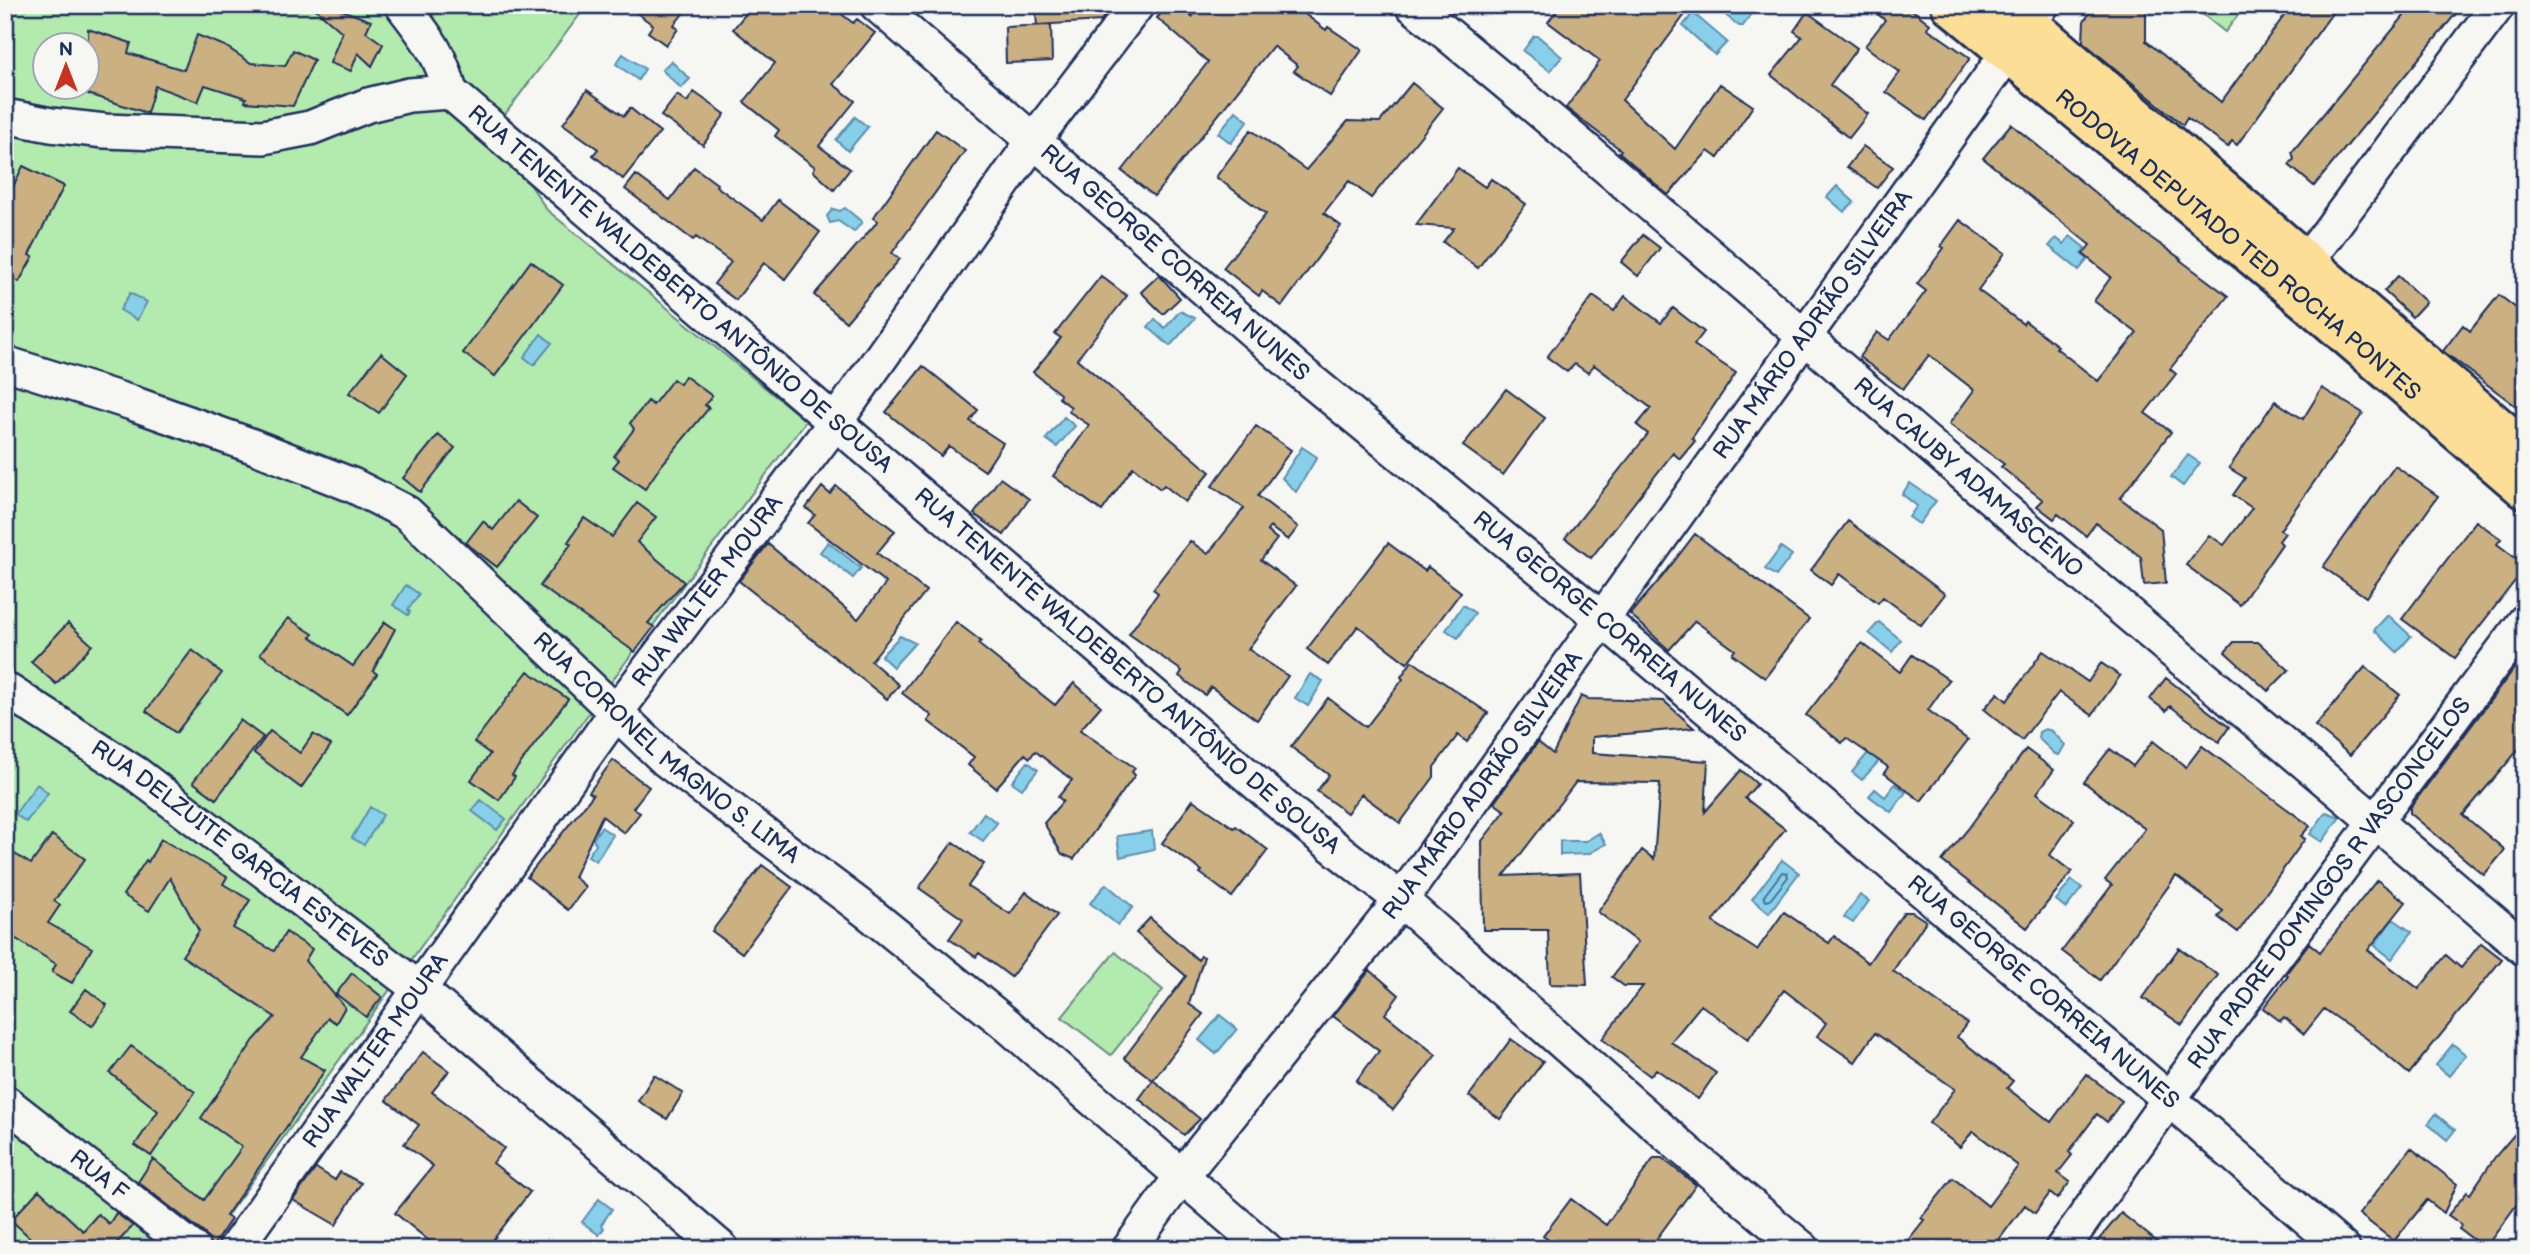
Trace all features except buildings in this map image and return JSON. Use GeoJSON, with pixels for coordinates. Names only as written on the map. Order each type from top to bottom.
{"type":"FeatureCollection","features":[{"type":"Feature","properties":{"kind":"main road","name":"RODOVIA DEPUTADO TED ROCHA PONTES"},"geometry":{"type":"LineString","coordinates":[[1951,5],[2308,302],[2525,489]]}},
{"type":"Feature","properties":{"kind":"main road","name":"RODOVIA DEPUTADO TED ROCHA PONTES"},"geometry":{"type":"LineString","coordinates":[[2026,11],[2525,450]]}},
{"type":"Feature","properties":{"kind":"street"},"geometry":{"type":"LineString","coordinates":[[5,116],[105,131],[181,136],[263,137],[310,128],[368,105],[409,94],[450,93],[446,74],[435,49],[402,5]]}},
{"type":"Feature","properties":{"kind":"street","name":"RUA GEORGE CORREIA NUNES"},"geometry":{"type":"LineString","coordinates":[[877,5],[1305,376],[1603,620],[2169,1098],[2343,1249]]}},
{"type":"Feature","properties":{"kind":"street","name":"RUA WALTER MOURA"},"geometry":{"type":"LineString","coordinates":[[235,1249],[617,711],[834,424],[1034,140],[1137,5]]}},
{"type":"Feature","properties":{"kind":"street","name":"RUA CAUBY ADAMASCENO"},"geometry":{"type":"LineString","coordinates":[[1412,5],[1521,94],[2075,569],[2525,949]]}},
{"type":"Feature","properties":{"kind":"street"},"geometry":{"type":"LineString","coordinates":[[2308,261],[2498,5]]}},
{"type":"Feature","properties":{"kind":"street","name":"RUA MÁRIO ADRIÃO SILVEIRA"},"geometry":{"type":"LineString","coordinates":[[1129,1249],[1181,1177],[1401,900],[2008,55],[2026,11]]}},
{"type":"Feature","properties":{"kind":"street","name":"RUA TENENTE WALDEBERTO ANTÔNIO DE SOUSA"},"geometry":{"type":"LineString","coordinates":[[450,93],[1280,804],[1401,900],[1687,1152],[1803,1249]]}},
{"type":"Feature","properties":{"kind":"street","name":"RUA CORONEL MAGNO S. LIMA"},"geometry":{"type":"LineString","coordinates":[[5,363],[250,445],[352,485],[407,513],[666,760],[869,913],[1005,1023],[1266,1249]]}},
{"type":"Feature","properties":{"kind":"street","name":"RUA PADRE DOMINGOS R VASCONCELOS"},"geometry":{"type":"LineString","coordinates":[[2062,1249],[2169,1098],[2525,621]]}},
{"type":"Feature","properties":{"kind":"street","name":"RUA DELZUITE GARCIA ESTEVES"},"geometry":{"type":"LineString","coordinates":[[5,689],[135,773],[418,988],[722,1249]]}},
{"type":"Feature","properties":{"kind":"street","name":"RUA F"},"geometry":{"type":"LineString","coordinates":[[5,1102],[182,1246]]}},
{"type":"Feature","properties":{"kind":"green space"},"geometry":{"type":"Polygon","coordinates":[[[5,5],[587,5],[494,129],[547,210],[806,421],[622,667],[209,1241],[180,1249],[5,1249],[5,5]]]}},
{"type":"Feature","properties":{"kind":"green space"},"geometry":{"type":"Polygon","coordinates":[[[2191,5],[2246,5],[2225,32],[2191,5]]]}},
{"type":"Feature","properties":{"kind":"green space"},"geometry":{"type":"Polygon","coordinates":[[[1115,952],[1163,990],[1111,1055],[1062,1017],[1115,952]]]}},
{"type":"Feature","properties":{"kind":"water"},"geometry":{"type":"Polygon","coordinates":[[[1729,5],[1757,5],[1743,26],[1739,26],[1723,13],[1729,5]]]}},
{"type":"Feature","properties":{"kind":"water"},"geometry":{"type":"Polygon","coordinates":[[[1693,13],[1727,42],[1715,55],[1683,26],[1693,13]]]}},
{"type":"Feature","properties":{"kind":"water"},"geometry":{"type":"Polygon","coordinates":[[[1534,36],[1538,36],[1562,57],[1550,71],[1523,51],[1534,36]]]}},
{"type":"Feature","properties":{"kind":"water"},"geometry":{"type":"Polygon","coordinates":[[[623,54],[645,69],[638,80],[616,64],[623,54]]]}},
{"type":"Feature","properties":{"kind":"water"},"geometry":{"type":"Polygon","coordinates":[[[671,61],[690,79],[681,88],[662,70],[671,61]]]}},
{"type":"Feature","properties":{"kind":"water"},"geometry":{"type":"Polygon","coordinates":[[[1236,111],[1248,121],[1231,143],[1218,133],[1236,111]]]}},
{"type":"Feature","properties":{"kind":"water"},"geometry":{"type":"Polygon","coordinates":[[[855,117],[868,127],[848,151],[836,140],[855,117]]]}},
{"type":"Feature","properties":{"kind":"water"},"geometry":{"type":"Polygon","coordinates":[[[1837,186],[1854,202],[1844,212],[1827,197],[1837,186]]]}},
{"type":"Feature","properties":{"kind":"water"},"geometry":{"type":"Polygon","coordinates":[[[845,208],[862,222],[854,232],[838,221],[830,223],[827,216],[833,209],[840,211],[845,208]]]}},
{"type":"Feature","properties":{"kind":"water"},"geometry":{"type":"Polygon","coordinates":[[[2070,236],[2085,248],[2081,254],[2088,259],[2079,270],[2049,246],[2056,238],[2064,244],[2070,236]]]}},
{"type":"Feature","properties":{"kind":"water"},"geometry":{"type":"Polygon","coordinates":[[[130,293],[147,302],[137,320],[120,310],[130,293]]]}},
{"type":"Feature","properties":{"kind":"water"},"geometry":{"type":"Polygon","coordinates":[[[1180,311],[1195,318],[1170,346],[1148,327],[1155,319],[1165,328],[1180,311]]]}},
{"type":"Feature","properties":{"kind":"water"},"geometry":{"type":"Polygon","coordinates":[[[541,334],[552,343],[534,365],[524,357],[541,334]]]}},
{"type":"Feature","properties":{"kind":"water"},"geometry":{"type":"Polygon","coordinates":[[[1064,417],[1075,426],[1057,447],[1046,439],[1064,417]]]}},
{"type":"Feature","properties":{"kind":"water"},"geometry":{"type":"Polygon","coordinates":[[[1302,447],[1317,457],[1296,492],[1282,478],[1302,447]]]}},
{"type":"Feature","properties":{"kind":"water"},"geometry":{"type":"Polygon","coordinates":[[[2188,455],[2200,463],[2183,486],[2171,477],[2188,455]]]}},
{"type":"Feature","properties":{"kind":"water"},"geometry":{"type":"Polygon","coordinates":[[[1910,483],[1936,501],[1919,524],[1909,517],[1917,506],[1902,494],[1910,483]]]}},
{"type":"Feature","properties":{"kind":"water"},"geometry":{"type":"Polygon","coordinates":[[[828,542],[861,568],[853,578],[820,552],[828,542]]]}},
{"type":"Feature","properties":{"kind":"water"},"geometry":{"type":"Polygon","coordinates":[[[1781,547],[1792,555],[1776,576],[1765,569],[1781,547]]]}},
{"type":"Feature","properties":{"kind":"water"},"geometry":{"type":"Polygon","coordinates":[[[406,585],[419,594],[408,610],[408,615],[393,605],[406,585]]]}},
{"type":"Feature","properties":{"kind":"water"},"geometry":{"type":"Polygon","coordinates":[[[1463,605],[1475,613],[1458,638],[1446,630],[1463,605]]]}},
{"type":"Feature","properties":{"kind":"water"},"geometry":{"type":"Polygon","coordinates":[[[2388,615],[2411,636],[2397,652],[2374,630],[2388,615]]]}},
{"type":"Feature","properties":{"kind":"water"},"geometry":{"type":"Polygon","coordinates":[[[1879,622],[1901,640],[1892,652],[1869,633],[1879,622]]]}},
{"type":"Feature","properties":{"kind":"water"},"geometry":{"type":"Polygon","coordinates":[[[900,636],[915,643],[893,667],[881,656],[900,636]]]}},
{"type":"Feature","properties":{"kind":"water"},"geometry":{"type":"Polygon","coordinates":[[[1310,674],[1323,681],[1308,706],[1295,698],[1310,674]]]}},
{"type":"Feature","properties":{"kind":"water"},"geometry":{"type":"Polygon","coordinates":[[[2045,729],[2052,731],[2065,745],[2059,755],[2038,738],[2039,732],[2045,729]]]}},
{"type":"Feature","properties":{"kind":"water"},"geometry":{"type":"Polygon","coordinates":[[[1868,753],[1879,761],[1862,780],[1852,772],[1868,753]]]}},
{"type":"Feature","properties":{"kind":"water"},"geometry":{"type":"Polygon","coordinates":[[[1028,762],[1038,770],[1022,789],[1012,782],[1028,762]]]}},
{"type":"Feature","properties":{"kind":"water"},"geometry":{"type":"Polygon","coordinates":[[[37,784],[48,793],[26,822],[15,814],[37,784]]]}},
{"type":"Feature","properties":{"kind":"water"},"geometry":{"type":"Polygon","coordinates":[[[1895,784],[1906,792],[1891,812],[1869,796],[1875,789],[1885,797],[1895,784]]]}},
{"type":"Feature","properties":{"kind":"water"},"geometry":{"type":"Polygon","coordinates":[[[481,800],[506,819],[497,830],[472,811],[481,800]]]}},
{"type":"Feature","properties":{"kind":"water"},"geometry":{"type":"Polygon","coordinates":[[[370,807],[383,815],[364,845],[352,838],[370,807]]]}},
{"type":"Feature","properties":{"kind":"water"},"geometry":{"type":"Polygon","coordinates":[[[2326,812],[2340,817],[2322,842],[2310,834],[2326,812]]]}},
{"type":"Feature","properties":{"kind":"water"},"geometry":{"type":"Polygon","coordinates":[[[984,813],[997,823],[983,841],[970,832],[984,813]]]}},
{"type":"Feature","properties":{"kind":"water"},"geometry":{"type":"Polygon","coordinates":[[[601,827],[613,835],[596,861],[588,856],[596,844],[593,839],[601,827]]]}},
{"type":"Feature","properties":{"kind":"water"},"geometry":{"type":"Polygon","coordinates":[[[1152,831],[1154,849],[1120,857],[1117,836],[1152,831]]]}},
{"type":"Feature","properties":{"kind":"water"},"geometry":{"type":"Polygon","coordinates":[[[1599,833],[1606,844],[1588,854],[1560,855],[1560,841],[1586,841],[1599,833]]]}},
{"type":"Feature","properties":{"kind":"water"},"geometry":{"type":"Polygon","coordinates":[[[1782,860],[1799,873],[1769,913],[1752,899],[1782,860]]]}},
{"type":"Feature","properties":{"kind":"water"},"geometry":{"type":"Polygon","coordinates":[[[2072,880],[2082,888],[2066,908],[2056,900],[2072,880]]]}},
{"type":"Feature","properties":{"kind":"water"},"geometry":{"type":"Polygon","coordinates":[[[1106,884],[1133,907],[1118,925],[1090,903],[1106,884]]]}},
{"type":"Feature","properties":{"kind":"water"},"geometry":{"type":"Polygon","coordinates":[[[1860,895],[1869,901],[1853,923],[1844,917],[1860,895]]]}},
{"type":"Feature","properties":{"kind":"water"},"geometry":{"type":"Polygon","coordinates":[[[2393,919],[2412,932],[2392,959],[2374,945],[2393,919]]]}},
{"type":"Feature","properties":{"kind":"water"},"geometry":{"type":"Polygon","coordinates":[[[1220,1015],[1237,1029],[1216,1054],[1199,1040],[1220,1015]]]}},
{"type":"Feature","properties":{"kind":"water"},"geometry":{"type":"Polygon","coordinates":[[[2453,1044],[2466,1055],[2449,1076],[2436,1065],[2453,1044]]]}},
{"type":"Feature","properties":{"kind":"water"},"geometry":{"type":"Polygon","coordinates":[[[2436,1114],[2455,1130],[2447,1140],[2428,1124],[2436,1114]]]}},
{"type":"Feature","properties":{"kind":"water"},"geometry":{"type":"Polygon","coordinates":[[[599,1199],[612,1209],[601,1225],[604,1228],[599,1235],[582,1222],[599,1199]]]}}]}
